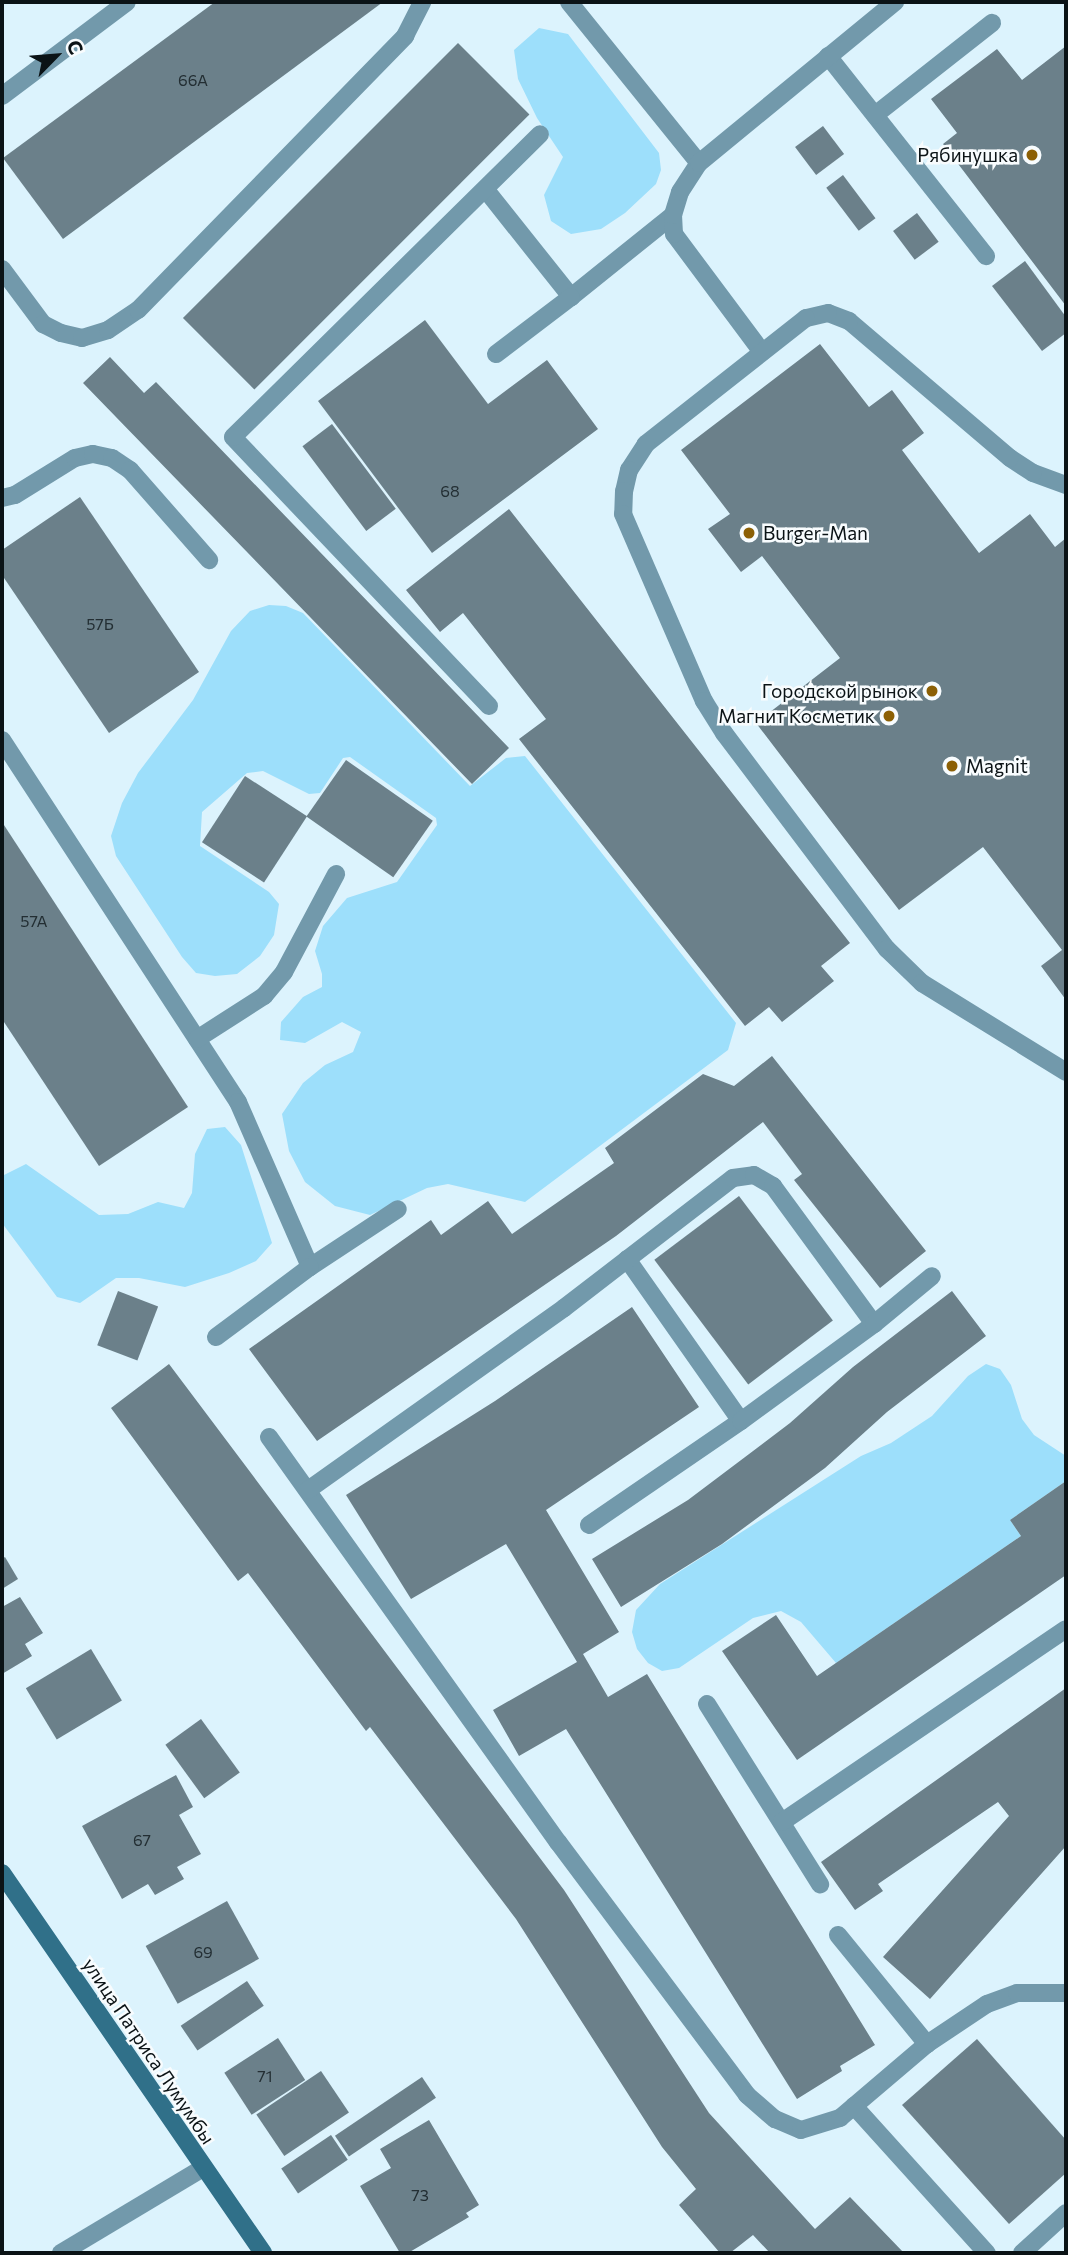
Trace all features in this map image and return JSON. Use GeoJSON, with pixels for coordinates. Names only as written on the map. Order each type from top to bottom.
{"type":"FeatureCollection","features":[{"type":"Feature","properties":{"kind":"street","name":"улица Патриса Лумумбы"},"geometry":{"type":"LineString","coordinates":[[2,1872],[263,2253]]}},
{"type":"Feature","properties":{"kind":"lane"},"geometry":{"type":"LineString","coordinates":[[2,96],[127,2]]}},
{"type":"Feature","properties":{"kind":"lane"},"geometry":{"type":"LineString","coordinates":[[2,269],[43,324],[61,333],[82,338],[108,330],[138,310],[405,36],[422,2]]}},
{"type":"Feature","properties":{"kind":"lane"},"geometry":{"type":"LineString","coordinates":[[569,2],[699,163]]}},
{"type":"Feature","properties":{"kind":"lane"},"geometry":{"type":"LineString","coordinates":[[762,352],[674,234],[673,215],[680,192],[699,163],[895,2]]}},
{"type":"Feature","properties":{"kind":"lane"},"geometry":{"type":"LineString","coordinates":[[875,115],[992,23]]}},
{"type":"Feature","properties":{"kind":"lane"},"geometry":{"type":"LineString","coordinates":[[828,56],[986,256]]}},
{"type":"Feature","properties":{"kind":"lane"},"geometry":{"type":"LineString","coordinates":[[489,706],[233,437],[540,134]]}},
{"type":"Feature","properties":{"kind":"lane"},"geometry":{"type":"LineString","coordinates":[[486,190],[571,297]]}},
{"type":"Feature","properties":{"kind":"lane"},"geometry":{"type":"LineString","coordinates":[[496,354],[673,215]]}},
{"type":"Feature","properties":{"kind":"lane"},"geometry":{"type":"LineString","coordinates":[[1066,485],[1033,473],[1010,458],[849,321],[828,313],[806,318],[646,444],[629,470],[624,491],[623,514],[704,701],[723,733],[887,949],[922,983],[1066,1072]]}},
{"type":"Feature","properties":{"kind":"lane"},"geometry":{"type":"LineString","coordinates":[[2,498],[15,495],[75,458],[93,454],[112,458],[130,470],[209,560]]}},
{"type":"Feature","properties":{"kind":"lane"},"geometry":{"type":"LineString","coordinates":[[2,740],[238,1102],[310,1267]]}},
{"type":"Feature","properties":{"kind":"lane"},"geometry":{"type":"LineString","coordinates":[[197,1039],[264,996],[284,972],[336,874]]}},
{"type":"Feature","properties":{"kind":"lane"},"geometry":{"type":"LineString","coordinates":[[308,1490],[627,1259],[733,1178],[754,1175],[774,1186],[874,1324]]}},
{"type":"Feature","properties":{"kind":"lane"},"geometry":{"type":"LineString","coordinates":[[216,1338],[310,1267],[398,1209]]}},
{"type":"Feature","properties":{"kind":"lane"},"geometry":{"type":"LineString","coordinates":[[627,1259],[741,1421]]}},
{"type":"Feature","properties":{"kind":"lane"},"geometry":{"type":"LineString","coordinates":[[589,1525],[741,1421],[874,1324],[932,1276]]}},
{"type":"Feature","properties":{"kind":"lane"},"geometry":{"type":"LineString","coordinates":[[269,1437],[558,1842],[747,2095],[775,2119],[801,2130],[840,2118],[927,2044],[987,2004],[1017,1993],[1066,1993]]}},
{"type":"Feature","properties":{"kind":"lane"},"geometry":{"type":"LineString","coordinates":[[782,1822],[1066,1629]]}},
{"type":"Feature","properties":{"kind":"lane"},"geometry":{"type":"LineString","coordinates":[[706,1704],[820,1884]]}},
{"type":"Feature","properties":{"kind":"lane"},"geometry":{"type":"LineString","coordinates":[[838,1935],[927,2044]]}},
{"type":"Feature","properties":{"kind":"lane"},"geometry":{"type":"LineString","coordinates":[[855,2106],[987,2253]]}},
{"type":"Feature","properties":{"kind":"lane"},"geometry":{"type":"LineString","coordinates":[[61,2253],[203,2168]]}},
{"type":"Feature","properties":{"kind":"lane"},"geometry":{"type":"LineString","coordinates":[[1022,2253],[1066,2213]]}},
{"type":"Feature","properties":{"kind":"shaded area"},"geometry":{"type":"Polygon","coordinates":[[[539,28],[568,34],[659,153],[661,170],[656,184],[625,213],[601,229],[571,234],[551,221],[544,195],[563,157],[537,118],[518,79],[514,50],[539,28]]]}},
{"type":"Feature","properties":{"kind":"shaded area"},"geometry":{"type":"Polygon","coordinates":[[[269,605],[286,606],[303,613],[470,786],[506,758],[525,756],[736,1023],[728,1050],[525,1202],[448,1184],[427,1188],[370,1215],[335,1206],[305,1182],[289,1151],[282,1114],[303,1083],[325,1065],[353,1052],[361,1032],[342,1022],[305,1043],[280,1040],[281,1022],[303,997],[322,987],[322,974],[315,951],[323,926],[347,898],[397,882],[437,825],[436,818],[350,757],[343,758],[320,793],[309,794],[263,771],[247,773],[202,812],[200,846],[269,892],[279,904],[274,935],[260,956],[237,974],[215,976],[196,973],[182,957],[116,856],[111,836],[122,803],[138,773],[193,700],[231,631],[250,611],[269,605]]]}},
{"type":"Feature","properties":{"kind":"shaded area"},"geometry":{"type":"Polygon","coordinates":[[[225,1127],[241,1145],[272,1243],[256,1261],[229,1273],[185,1287],[139,1278],[116,1278],[80,1303],[57,1297],[2,1223],[2,1176],[26,1164],[99,1215],[128,1214],[158,1202],[184,1208],[192,1193],[195,1154],[207,1129],[225,1127]]]}},
{"type":"Feature","properties":{"kind":"shaded area"},"geometry":{"type":"Polygon","coordinates":[[[986,1364],[1000,1369],[1011,1385],[1022,1419],[1034,1435],[1066,1456],[1066,1481],[1010,1520],[1021,1536],[836,1663],[801,1622],[781,1611],[753,1618],[679,1668],[662,1671],[648,1663],[637,1649],[632,1632],[636,1610],[660,1584],[861,1456],[891,1443],[932,1416],[968,1376],[986,1364]]]}},
{"type":"Feature","properties":{"kind":"building"},"geometry":{"type":"Polygon","coordinates":[[[215,2],[383,2],[63,239],[3,158],[215,2]]]}},
{"type":"Feature","properties":{"kind":"building"},"geometry":{"type":"Polygon","coordinates":[[[458,43],[529,114],[254,389],[183,318],[458,43]]]}},
{"type":"Feature","properties":{"kind":"building","name":"Рябинушка"},"geometry":{"type":"Polygon","coordinates":[[[1066,46],[1066,306],[943,144],[957,133],[931,99],[997,49],[1022,80],[1066,46]]]}},
{"type":"Feature","properties":{"kind":"building"},"geometry":{"type":"Polygon","coordinates":[[[823,126],[844,154],[816,175],[795,147],[823,126]]]}},
{"type":"Feature","properties":{"kind":"building"},"geometry":{"type":"Polygon","coordinates":[[[843,175],[875,218],[859,231],[826,188],[843,175]]]}},
{"type":"Feature","properties":{"kind":"building"},"geometry":{"type":"Polygon","coordinates":[[[917,213],[939,242],[915,260],[893,231],[917,213]]]}},
{"type":"Feature","properties":{"kind":"building"},"geometry":{"type":"Polygon","coordinates":[[[1025,261],[1066,317],[1066,333],[1042,351],[992,286],[1025,261]]]}},
{"type":"Feature","properties":{"kind":"building"},"geometry":{"type":"Polygon","coordinates":[[[425,320],[488,404],[547,360],[598,429],[432,553],[318,401],[425,320]]]}},
{"type":"Feature","properties":{"kind":"building","name":"Городской рынок"},"geometry":{"type":"Polygon","coordinates":[[[820,344],[869,407],[892,390],[924,433],[902,450],[979,553],[1030,514],[1055,547],[1066,538],[1066,1000],[1041,966],[1062,950],[983,847],[899,910],[756,723],[840,658],[762,556],[741,572],[708,529],[730,514],[681,450],[820,344]]]}},
{"type":"Feature","properties":{"kind":"building"},"geometry":{"type":"Polygon","coordinates":[[[110,357],[144,393],[156,382],[509,748],[472,784],[83,383],[110,357]]]}},
{"type":"Feature","properties":{"kind":"building"},"geometry":{"type":"Polygon","coordinates":[[[332,424],[396,509],[366,531],[302,446],[332,424]]]}},
{"type":"Feature","properties":{"kind":"building"},"geometry":{"type":"Polygon","coordinates":[[[80,497],[199,672],[109,733],[2,575],[2,550],[80,497]]]}},
{"type":"Feature","properties":{"kind":"building"},"geometry":{"type":"Polygon","coordinates":[[[509,509],[850,943],[821,966],[834,981],[782,1022],[769,1007],[745,1026],[519,739],[546,719],[463,613],[440,632],[406,590],[509,509]]]}},
{"type":"Feature","properties":{"kind":"building"},"geometry":{"type":"Polygon","coordinates":[[[346,760],[433,821],[393,877],[306,817],[346,760]]]}},
{"type":"Feature","properties":{"kind":"building"},"geometry":{"type":"Polygon","coordinates":[[[245,776],[307,816],[264,883],[202,842],[245,776]]]}},
{"type":"Feature","properties":{"kind":"building"},"geometry":{"type":"Polygon","coordinates":[[[2,822],[188,1107],[99,1166],[2,1019],[2,822]]]}},
{"type":"Feature","properties":{"kind":"building"},"geometry":{"type":"Polygon","coordinates":[[[772,1056],[926,1251],[880,1288],[794,1180],[802,1174],[763,1122],[616,1236],[317,1441],[249,1349],[431,1220],[441,1235],[488,1201],[512,1234],[614,1163],[605,1148],[703,1074],[734,1086],[772,1056]]]}},
{"type":"Feature","properties":{"kind":"building"},"geometry":{"type":"Polygon","coordinates":[[[739,1196],[833,1321],[748,1384],[654,1260],[739,1196]]]}},
{"type":"Feature","properties":{"kind":"building"},"geometry":{"type":"Polygon","coordinates":[[[118,1291],[158,1306],[137,1361],[97,1345],[118,1291]]]}},
{"type":"Feature","properties":{"kind":"building"},"geometry":{"type":"Polygon","coordinates":[[[952,1291],[986,1336],[887,1412],[825,1468],[722,1544],[621,1607],[592,1559],[688,1500],[790,1423],[853,1367],[952,1291]]]}},
{"type":"Feature","properties":{"kind":"building"},"geometry":{"type":"Polygon","coordinates":[[[632,1307],[699,1407],[546,1510],[619,1632],[583,1654],[608,1697],[647,1674],[875,2045],[840,2066],[842,2071],[797,2099],[566,1729],[519,1756],[493,1710],[577,1662],[506,1544],[411,1599],[346,1495],[495,1401],[632,1307]]]}},
{"type":"Feature","properties":{"kind":"building"},"geometry":{"type":"Polygon","coordinates":[[[169,1364],[564,1890],[709,2113],[815,2229],[850,2197],[904,2253],[770,2253],[753,2235],[730,2253],[720,2253],[679,2205],[696,2189],[662,2147],[516,1919],[370,1727],[366,1731],[248,1573],[238,1581],[111,1408],[169,1364]]]}},
{"type":"Feature","properties":{"kind":"building"},"geometry":{"type":"Polygon","coordinates":[[[1066,1481],[1066,1575],[797,1760],[722,1651],[776,1615],[817,1676],[1021,1536],[1010,1520],[1066,1481]]]}},
{"type":"Feature","properties":{"kind":"building"},"geometry":{"type":"Polygon","coordinates":[[[5,1557],[18,1579],[2,1589],[2,1559],[5,1557]]]}},
{"type":"Feature","properties":{"kind":"building"},"geometry":{"type":"Polygon","coordinates":[[[20,1597],[43,1633],[25,1644],[32,1656],[2,1674],[2,1607],[20,1597]]]}},
{"type":"Feature","properties":{"kind":"building"},"geometry":{"type":"Polygon","coordinates":[[[91,1649],[122,1700],[57,1740],[26,1688],[91,1649]]]}},
{"type":"Feature","properties":{"kind":"building"},"geometry":{"type":"Polygon","coordinates":[[[1066,1688],[1066,1846],[930,1999],[883,1957],[1009,1816],[998,1802],[878,1884],[883,1891],[855,1910],[821,1862],[1066,1688]]]}},
{"type":"Feature","properties":{"kind":"building"},"geometry":{"type":"Polygon","coordinates":[[[201,1719],[240,1772],[204,1798],[165,1745],[201,1719]]]}},
{"type":"Feature","properties":{"kind":"building"},"geometry":{"type":"Polygon","coordinates":[[[176,1775],[193,1807],[179,1815],[201,1854],[177,1867],[184,1879],[155,1895],[148,1884],[122,1899],[82,1826],[176,1775]]]}},
{"type":"Feature","properties":{"kind":"building"},"geometry":{"type":"Polygon","coordinates":[[[227,1901],[259,1959],[178,2004],[146,1946],[227,1901]]]}},
{"type":"Feature","properties":{"kind":"building"},"geometry":{"type":"Polygon","coordinates":[[[247,1981],[264,2006],[197,2051],[181,2026],[247,1981]]]}},
{"type":"Feature","properties":{"kind":"building"},"geometry":{"type":"Polygon","coordinates":[[[278,2038],[305,2080],[252,2115],[224,2073],[278,2038]]]}},
{"type":"Feature","properties":{"kind":"building"},"geometry":{"type":"Polygon","coordinates":[[[977,2039],[1066,2140],[1066,2173],[1009,2224],[902,2105],[977,2039]]]}},
{"type":"Feature","properties":{"kind":"building"},"geometry":{"type":"Polygon","coordinates":[[[321,2071],[349,2112],[284,2156],[256,2115],[321,2071]]]}},
{"type":"Feature","properties":{"kind":"building"},"geometry":{"type":"Polygon","coordinates":[[[422,2077],[436,2098],[349,2156],[335,2136],[422,2077]]]}},
{"type":"Feature","properties":{"kind":"building"},"geometry":{"type":"Polygon","coordinates":[[[429,2120],[479,2205],[466,2213],[469,2217],[408,2253],[400,2253],[360,2186],[391,2168],[380,2149],[429,2120]]]}},
{"type":"Feature","properties":{"kind":"building"},"geometry":{"type":"Polygon","coordinates":[[[331,2135],[348,2160],[298,2193],[281,2169],[331,2135]]]}},
{"type":"Feature","properties":{"kind":"place","name":"Рябинушка"},"geometry":{"type":"Point","coordinates":[1032,155]}},
{"type":"Feature","properties":{"kind":"place","name":"Burger-Man"},"geometry":{"type":"Point","coordinates":[749,533]}},
{"type":"Feature","properties":{"kind":"place","name":"Городской рынок"},"geometry":{"type":"Point","coordinates":[932,691]}},
{"type":"Feature","properties":{"kind":"place","name":"Магнит Косметик"},"geometry":{"type":"Point","coordinates":[889,716]}},
{"type":"Feature","properties":{"kind":"place","name":"Magnit"},"geometry":{"type":"Point","coordinates":[952,766]}}]}
